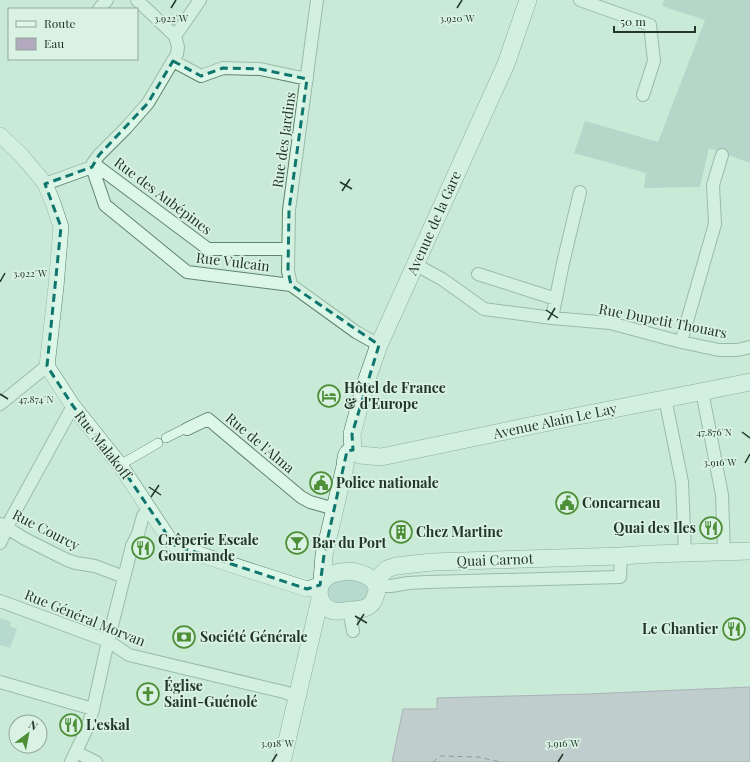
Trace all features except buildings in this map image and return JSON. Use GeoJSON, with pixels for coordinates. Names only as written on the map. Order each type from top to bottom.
{"type":"FeatureCollection","features":[{"type":"Feature","properties":{"kind":"main road","name":"Avenue de la Gare"},"geometry":{"type":"LineString","coordinates":[[334,565],[334,547],[354,456],[352,434],[366,382],[379,345],[506,64],[528,0]]}},
{"type":"Feature","properties":{"kind":"main road","name":"Avenue Alain Le Lay"},"geometry":{"type":"LineString","coordinates":[[354,456],[381,457],[665,398],[750,382]]}},
{"type":"Feature","properties":{"kind":"main road","name":"Avenue de la Gare"},"geometry":{"type":"LineString","coordinates":[[334,565],[335,509],[346,466],[354,456]]}},
{"type":"Feature","properties":{"kind":"main road","name":"Quai Carnot"},"geometry":{"type":"LineString","coordinates":[[375,584],[387,569],[396,566],[432,562],[750,551]]}},
{"type":"Feature","properties":{"kind":"main road"},"geometry":{"type":"LineString","coordinates":[[282,762],[313,630],[324,594],[334,565],[364,574],[369,577],[375,584],[377,592],[375,598],[367,607],[342,612],[324,594]]}},
{"type":"Feature","properties":{"kind":"street"},"geometry":{"type":"LineString","coordinates":[[100,8],[107,0]]}},
{"type":"Feature","properties":{"kind":"street"},"geometry":{"type":"LineString","coordinates":[[45,184],[90,167],[98,155],[126,128],[148,103],[177,54],[178,47],[174,36],[137,0]]}},
{"type":"Feature","properties":{"kind":"street"},"geometry":{"type":"LineString","coordinates":[[174,36],[200,0]]}},
{"type":"Feature","properties":{"kind":"street","name":"Rue des Jardins"},"geometry":{"type":"LineString","coordinates":[[291,285],[288,271],[289,210],[317,0]]}},
{"type":"Feature","properties":{"kind":"street"},"geometry":{"type":"LineString","coordinates":[[580,0],[650,25],[654,61],[643,95]]}},
{"type":"Feature","properties":{"kind":"street"},"geometry":{"type":"LineString","coordinates":[[173,61],[201,76],[223,68],[260,69],[307,79]]}},
{"type":"Feature","properties":{"kind":"street"},"geometry":{"type":"LineString","coordinates":[[0,135],[22,156],[45,184],[61,227],[47,366],[0,404]]}},
{"type":"Feature","properties":{"kind":"street"},"geometry":{"type":"LineString","coordinates":[[681,342],[715,224],[713,185],[722,156]]}},
{"type":"Feature","properties":{"kind":"street","name":"Rue des Aubépines"},"geometry":{"type":"LineString","coordinates":[[90,167],[208,249],[288,249]]}},
{"type":"Feature","properties":{"kind":"street","name":"Rue Vulcain"},"geometry":{"type":"LineString","coordinates":[[90,167],[106,205],[187,272],[291,285],[356,332],[379,345]]}},
{"type":"Feature","properties":{"kind":"street"},"geometry":{"type":"LineString","coordinates":[[552,318],[580,192]]}},
{"type":"Feature","properties":{"kind":"street","name":"Rue Dupetit Thouars"},"geometry":{"type":"LineString","coordinates":[[416,265],[442,279],[484,308],[552,318],[610,323],[681,342],[719,350],[737,350],[750,347]]}},
{"type":"Feature","properties":{"kind":"street"},"geometry":{"type":"LineString","coordinates":[[478,274],[556,299]]}},
{"type":"Feature","properties":{"kind":"street","name":"Rue Malakoff"},"geometry":{"type":"LineString","coordinates":[[47,366],[73,406],[120,465],[169,539],[177,547],[324,594]]}},
{"type":"Feature","properties":{"kind":"street"},"geometry":{"type":"LineString","coordinates":[[702,391],[722,495],[724,552]]}},
{"type":"Feature","properties":{"kind":"street"},"geometry":{"type":"LineString","coordinates":[[665,398],[682,482],[685,553]]}},
{"type":"Feature","properties":{"kind":"street"},"geometry":{"type":"LineString","coordinates":[[0,543],[4,537],[3,526],[73,406]]}},
{"type":"Feature","properties":{"kind":"street","name":"Rue de l'Alma"},"geometry":{"type":"LineString","coordinates":[[186,429],[208,419],[301,497],[310,502],[335,509]]}},
{"type":"Feature","properties":{"kind":"street"},"geometry":{"type":"LineString","coordinates":[[166,438],[186,429]]}},
{"type":"Feature","properties":{"kind":"street"},"geometry":{"type":"LineString","coordinates":[[120,465],[158,443]]}},
{"type":"Feature","properties":{"kind":"street"},"geometry":{"type":"LineString","coordinates":[[96,762],[73,757],[88,726],[132,546],[138,534],[143,516],[149,508]]}},
{"type":"Feature","properties":{"kind":"street","name":"Rue Courcy"},"geometry":{"type":"LineString","coordinates":[[3,526],[67,560],[95,566],[124,576]]}},
{"type":"Feature","properties":{"kind":"street"},"geometry":{"type":"LineString","coordinates":[[375,584],[391,586],[408,583],[620,577],[621,556]]}},
{"type":"Feature","properties":{"kind":"street","name":"Rue Général Morvan"},"geometry":{"type":"LineString","coordinates":[[0,601],[108,641],[129,655],[284,692],[290,694],[297,700]]}},
{"type":"Feature","properties":{"kind":"street"},"geometry":{"type":"LineString","coordinates":[[349,610],[353,631]]}},
{"type":"Feature","properties":{"kind":"street"},"geometry":{"type":"LineString","coordinates":[[0,682],[93,709]]}},
{"type":"Feature","properties":{"kind":"highlighted area"},"geometry":{"type":"Polygon","coordinates":[[[173,61],[201,76],[223,68],[260,69],[307,79],[289,210],[288,271],[291,285],[379,345],[352,434],[353,450],[347,451],[324,555],[320,585],[307,589],[174,545],[120,465],[73,406],[47,366],[61,227],[45,184],[92,167],[99,155],[148,103],[173,61]]]}},
{"type":"Feature","properties":{"kind":"shaded area"},"geometry":{"type":"Polygon","coordinates":[[[664,0],[750,0],[750,163],[709,148],[700,187],[644,188],[646,173],[574,153],[585,121],[658,142],[705,20],[662,6],[664,0]]]}},
{"type":"Feature","properties":{"kind":"shaded area"},"geometry":{"type":"Polygon","coordinates":[[[356,578],[372,589],[365,601],[335,605],[326,597],[329,583],[356,578]]]}},
{"type":"Feature","properties":{"kind":"shaded area"},"geometry":{"type":"Polygon","coordinates":[[[0,618],[11,622],[10,626],[17,629],[10,648],[0,645],[0,618]]]}},
{"type":"Feature","properties":{"kind":"water"},"geometry":{"type":"Polygon","coordinates":[[[750,687],[750,762],[392,762],[403,709],[437,709],[437,698],[588,694],[750,687]]]}},
{"type":"Feature","properties":{"kind":"ferry route"},"geometry":{"type":"LineString","coordinates":[[433,762],[440,756],[478,757],[500,762]]}},
{"type":"Feature","properties":{"kind":"place","name":"Hôtel de France & d'Europe"},"geometry":{"type":"Point","coordinates":[329,396]}},
{"type":"Feature","properties":{"kind":"place","name":"Police nationale"},"geometry":{"type":"Point","coordinates":[321,483]}},
{"type":"Feature","properties":{"kind":"place","name":"Concarneau"},"geometry":{"type":"Point","coordinates":[567,503]}},
{"type":"Feature","properties":{"kind":"place","name":"Quai des Iles"},"geometry":{"type":"Point","coordinates":[711,528]}},
{"type":"Feature","properties":{"kind":"place","name":"Chez Martine"},"geometry":{"type":"Point","coordinates":[401,532]}},
{"type":"Feature","properties":{"kind":"place","name":"Bar du Port"},"geometry":{"type":"Point","coordinates":[297,543]}},
{"type":"Feature","properties":{"kind":"place","name":"Crêperie Escale Gourmande"},"geometry":{"type":"Point","coordinates":[143,548]}},
{"type":"Feature","properties":{"kind":"place","name":"Le Chantier"},"geometry":{"type":"Point","coordinates":[734,629]}},
{"type":"Feature","properties":{"kind":"place","name":"Société Générale"},"geometry":{"type":"Point","coordinates":[184,637]}},
{"type":"Feature","properties":{"kind":"place","name":"Église Saint-Guénolé"},"geometry":{"type":"Point","coordinates":[148,694]}},
{"type":"Feature","properties":{"kind":"place","name":"L'eskal"},"geometry":{"type":"Point","coordinates":[71,725]}}]}
